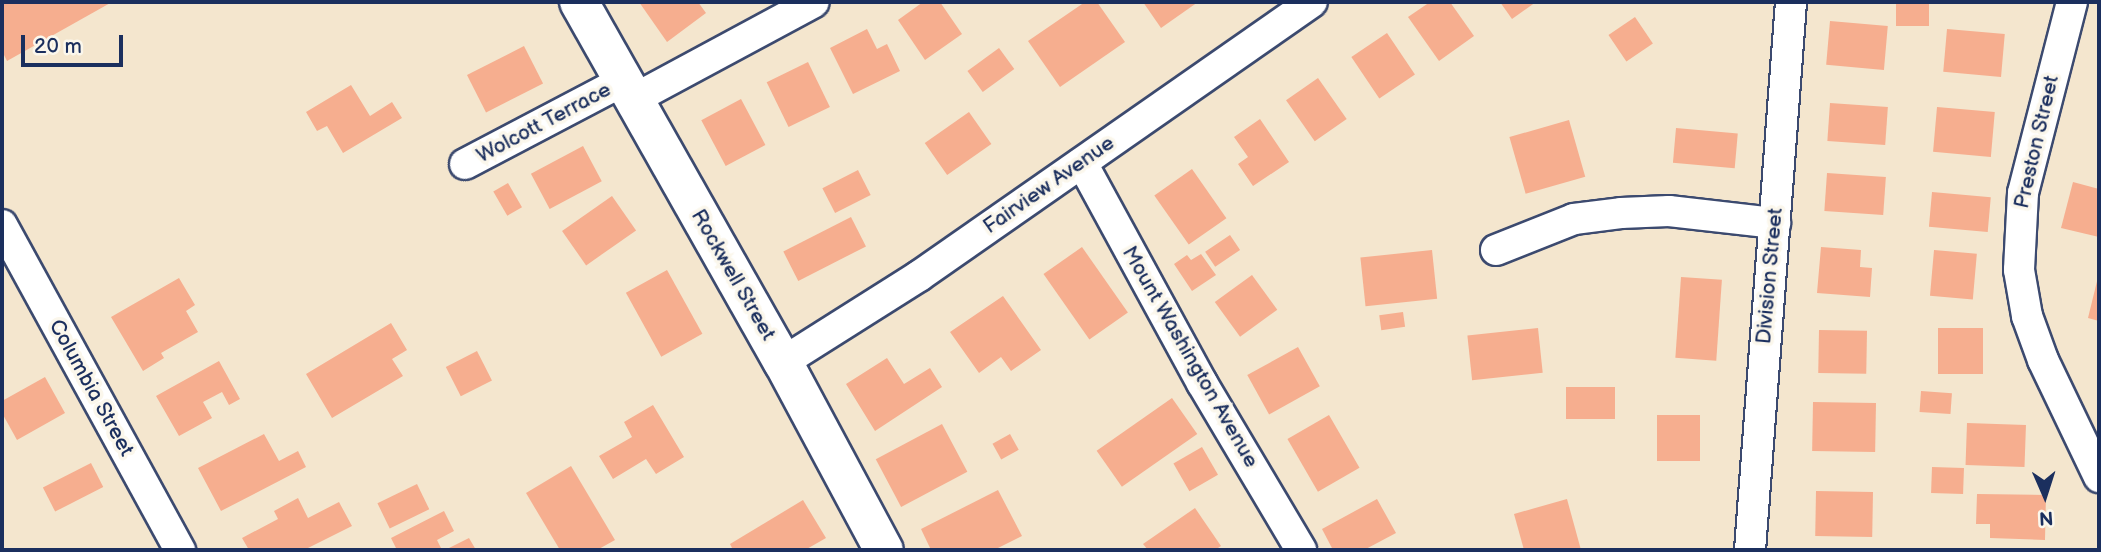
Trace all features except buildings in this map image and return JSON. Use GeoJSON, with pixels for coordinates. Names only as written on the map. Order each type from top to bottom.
{"type":"FeatureCollection","features":[{"type":"Feature","properties":{"kind":"street","name":"Rockwell Street"},"geometry":{"type":"LineString","coordinates":[[579,2],[783,362],[884,550]]}},
{"type":"Feature","properties":{"kind":"street","name":"Wolcott Terrace"},"geometry":{"type":"LineString","coordinates":[[465,164],[814,2]]}},
{"type":"Feature","properties":{"kind":"street","name":"Fairview Avenue"},"geometry":{"type":"LineString","coordinates":[[783,362],[919,276],[1312,2]]}},
{"type":"Feature","properties":{"kind":"street","name":"Division Street"},"geometry":{"type":"LineString","coordinates":[[1750,550],[1791,2]]}},
{"type":"Feature","properties":{"kind":"street","name":"Preston Street"},"geometry":{"type":"LineString","coordinates":[[2072,2],[2023,194],[2019,270],[2024,305],[2043,360],[2099,477]]}},
{"type":"Feature","properties":{"kind":"street","name":"Mount Washington Avenue"},"geometry":{"type":"LineString","coordinates":[[1082,163],[1202,383],[1301,550]]}},
{"type":"Feature","properties":{"kind":"street"},"geometry":{"type":"LineString","coordinates":[[1496,250],[1574,219],[1621,213],[1669,211],[1775,223]]}},
{"type":"Feature","properties":{"kind":"street","name":"Columbia Street"},"geometry":{"type":"LineString","coordinates":[[2,225],[180,550]]}}]}
